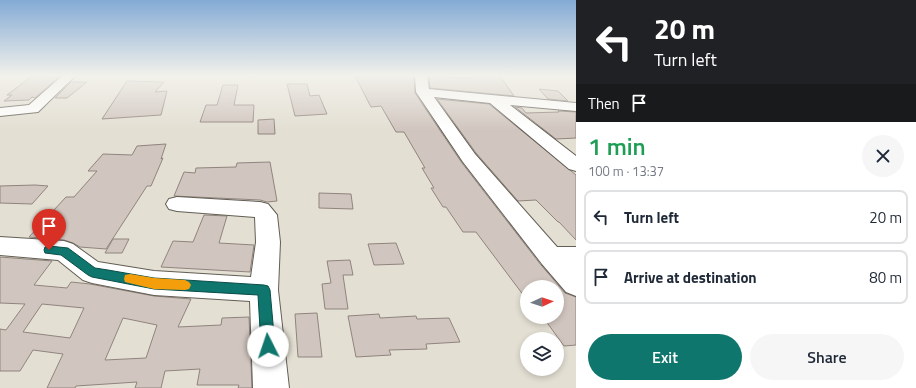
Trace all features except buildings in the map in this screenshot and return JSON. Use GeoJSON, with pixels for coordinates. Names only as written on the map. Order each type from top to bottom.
{"type":"FeatureCollection","features":[{"type":"Feature","properties":{"kind":"street"},"geometry":{"type":"LineString","coordinates":[[0,112],[33,110],[49,94]]}},
{"type":"Feature","properties":{"kind":"street"},"geometry":{"type":"LineString","coordinates":[[428,94],[469,158],[576,284]]}},
{"type":"Feature","properties":{"kind":"street"},"geometry":{"type":"LineString","coordinates":[[473,94],[493,98],[576,106]]}},
{"type":"Feature","properties":{"kind":"street"},"geometry":{"type":"LineString","coordinates":[[493,98],[576,165]]}},
{"type":"Feature","properties":{"kind":"street"},"geometry":{"type":"LineString","coordinates":[[177,204],[260,209],[266,215],[268,242],[264,290],[271,388]]}},
{"type":"Feature","properties":{"kind":"street"},"geometry":{"type":"LineString","coordinates":[[0,246],[64,251],[92,272],[154,284],[264,290]]}},
{"type":"Feature","properties":{"kind":"street"},"geometry":{"type":"LineString","coordinates":[[551,256],[576,256]]}},
{"type":"Feature","properties":{"kind":"slow traffic"},"geometry":{"type":"LineString","coordinates":[[130,279],[154,284],[185,285]]}},
{"type":"Feature","properties":{"kind":"route"},"geometry":{"type":"LineString","coordinates":[[49,250],[64,251],[68,253],[92,272],[154,284],[264,290],[268,346]]}}]}
